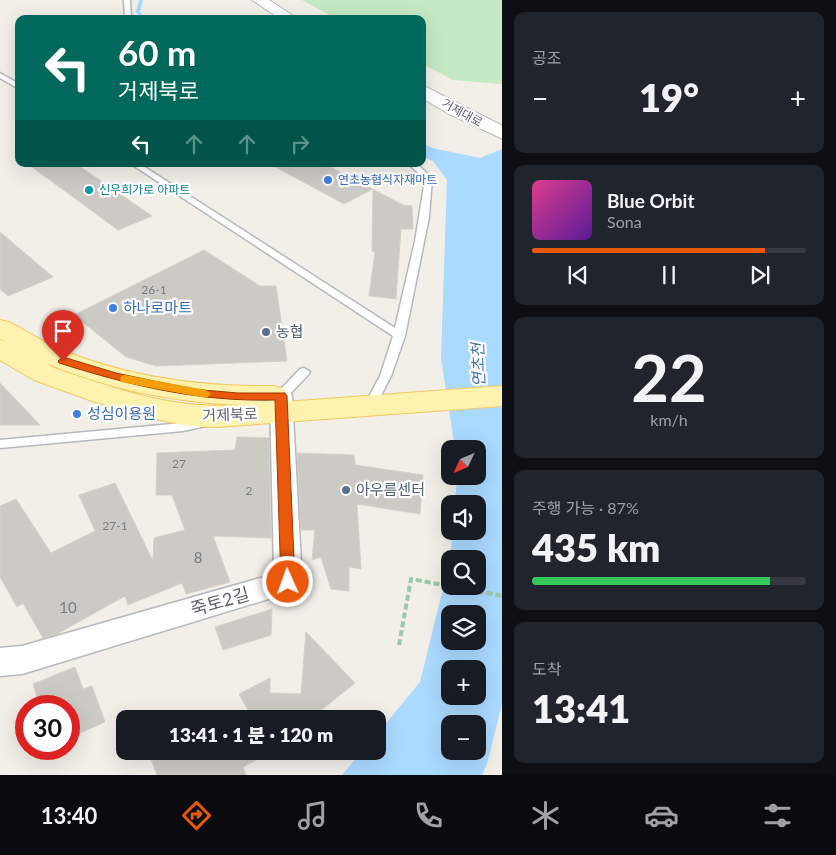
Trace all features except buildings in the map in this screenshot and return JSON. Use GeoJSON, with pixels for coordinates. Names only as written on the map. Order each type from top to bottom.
{"type":"FeatureCollection","features":[{"type":"Feature","properties":{"kind":"main road"},"geometry":{"type":"LineString","coordinates":[[259,0],[284,15]]}},
{"type":"Feature","properties":{"kind":"main road"},"geometry":{"type":"LineString","coordinates":[[277,0],[301,15]]}},
{"type":"Feature","properties":{"kind":"main road","name":"거제대로"},"geometry":{"type":"LineString","coordinates":[[426,92],[497,137]]}},
{"type":"Feature","properties":{"kind":"main road","name":"거제대로"},"geometry":{"type":"LineString","coordinates":[[426,105],[444,116],[497,137]]}},
{"type":"Feature","properties":{"kind":"main road","name":"거제북로"},"geometry":{"type":"LineString","coordinates":[[0,328],[63,361],[115,377],[192,393],[238,397],[281,404]]}},
{"type":"Feature","properties":{"kind":"main road","name":"거제북로"},"geometry":{"type":"LineString","coordinates":[[0,349],[44,374],[105,395],[190,416],[215,417],[281,404],[388,395],[502,378]]}},
{"type":"Feature","properties":{"kind":"main road","name":"거제북로"},"geometry":{"type":"LineString","coordinates":[[388,395],[502,396]]}},
{"type":"Feature","properties":{"kind":"street","name":"죽토2길"},"geometry":{"type":"LineString","coordinates":[[0,662],[22,660],[288,582],[281,404]]}},
{"type":"Feature","properties":{"kind":"lane"},"geometry":{"type":"LineString","coordinates":[[127,0],[128,15]]}},
{"type":"Feature","properties":{"kind":"lane"},"geometry":{"type":"LineString","coordinates":[[0,75],[15,84]]}},
{"type":"Feature","properties":{"kind":"lane"},"geometry":{"type":"LineString","coordinates":[[140,167],[400,336]]}},
{"type":"Feature","properties":{"kind":"lane"},"geometry":{"type":"LineString","coordinates":[[388,395],[426,211],[429,180],[416,167]]}},
{"type":"Feature","properties":{"kind":"lane"},"geometry":{"type":"LineString","coordinates":[[281,404],[304,372]]}},
{"type":"Feature","properties":{"kind":"lane"},"geometry":{"type":"LineString","coordinates":[[0,444],[183,427],[215,417]]}},
{"type":"Feature","properties":{"kind":"path"},"geometry":{"type":"LineString","coordinates":[[399,644],[411,579],[502,596]]}},
{"type":"Feature","properties":{"kind":"green space"},"geometry":{"type":"Polygon","coordinates":[[[302,0],[502,0],[502,84],[453,80],[426,66],[426,15],[330,15],[302,0]]]}},
{"type":"Feature","properties":{"kind":"water","name":"연초천"},"geometry":{"type":"Polygon","coordinates":[[[426,145],[480,158],[502,149],[502,704],[487,764],[482,775],[342,775],[354,760],[386,760],[386,723],[420,682],[441,595],[486,595],[486,550],[451,550],[452,540],[486,540],[486,495],[456,495],[456,485],[486,485],[486,440],[454,440],[441,358],[447,180],[433,161],[426,158],[426,145]]]}},
{"type":"Feature","properties":{"kind":"waterway"},"geometry":{"type":"LineString","coordinates":[[141,0],[138,12],[141,15]]}},
{"type":"Feature","properties":{"kind":"slow traffic"},"geometry":{"type":"LineString","coordinates":[[125,379],[192,393],[206,394]]}},
{"type":"Feature","properties":{"kind":"place","name":"연초농협식자재마트"},"geometry":{"type":"Point","coordinates":[328,180]}},
{"type":"Feature","properties":{"kind":"place","name":"신우희가로 아파트"},"geometry":{"type":"Point","coordinates":[89,190]}},
{"type":"Feature","properties":{"kind":"place","name":"하나로마트"},"geometry":{"type":"Point","coordinates":[113,308]}},
{"type":"Feature","properties":{"kind":"place","name":"농협"},"geometry":{"type":"Point","coordinates":[266,332]}},
{"type":"Feature","properties":{"kind":"place","name":"성심이용원"},"geometry":{"type":"Point","coordinates":[77,414]}},
{"type":"Feature","properties":{"kind":"place","name":"아우름센터"},"geometry":{"type":"Point","coordinates":[346,490]}},
{"type":"Feature","properties":{"kind":"route"},"geometry":{"type":"LineString","coordinates":[[63,361],[115,377],[192,393],[238,397],[281,396],[288,582]]}}]}
